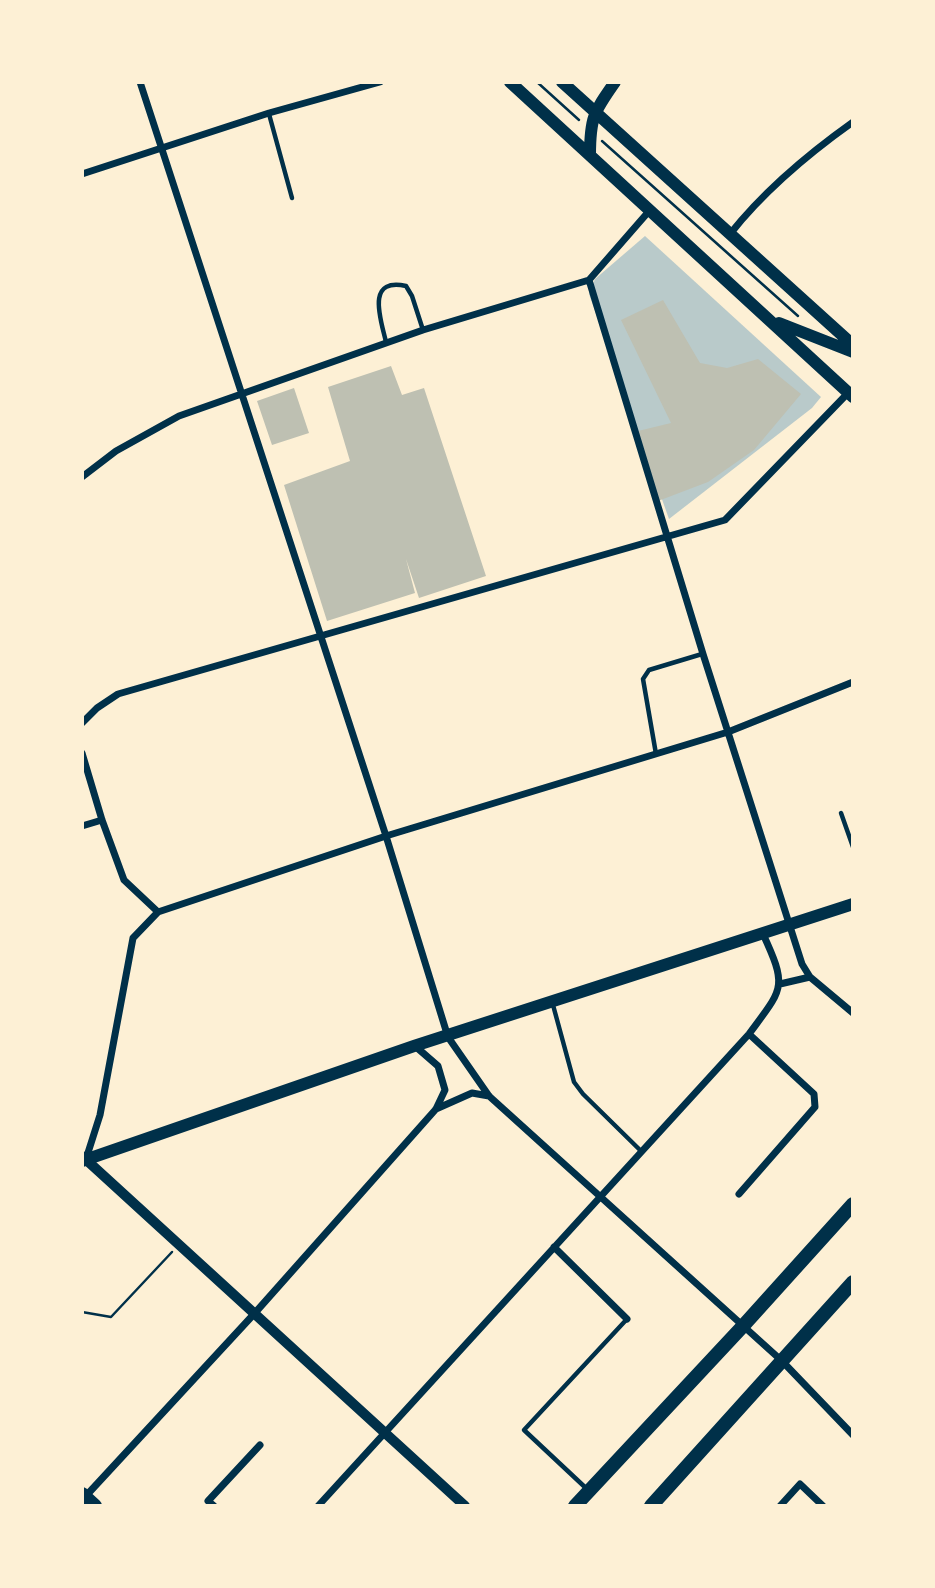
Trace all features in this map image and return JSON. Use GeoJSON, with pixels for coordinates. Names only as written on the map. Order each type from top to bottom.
{"type":"FeatureCollection","features":[{"type":"Feature","properties":{"kind":"main road"},"geometry":{"type":"LineString","coordinates":[[510,82],[850,395]]}},
{"type":"Feature","properties":{"kind":"main road"},"geometry":{"type":"LineString","coordinates":[[562,82],[853,345]]}},
{"type":"Feature","properties":{"kind":"main road"},"geometry":{"type":"LineString","coordinates":[[590,155],[590,130],[595,111],[615,82]]}},
{"type":"Feature","properties":{"kind":"main road"},"geometry":{"type":"LineString","coordinates":[[758,310],[787,327],[853,352]]}},
{"type":"Feature","properties":{"kind":"main road"},"geometry":{"type":"LineString","coordinates":[[84,1158],[414,1046],[853,904]]}},
{"type":"Feature","properties":{"kind":"main road"},"geometry":{"type":"LineString","coordinates":[[575,1506],[743,1326],[764,1317],[846,1225],[853,1204]]}},
{"type":"Feature","properties":{"kind":"main road"},"geometry":{"type":"LineString","coordinates":[[651,1506],[853,1282]]}},
{"type":"Feature","properties":{"kind":"street"},"geometry":{"type":"LineString","coordinates":[[140,82],[386,836],[448,1037],[489,1096],[782,1361],[853,1435]]}},
{"type":"Feature","properties":{"kind":"street"},"geometry":{"type":"LineString","coordinates":[[82,174],[269,113],[380,82]]}},
{"type":"Feature","properties":{"kind":"street"},"geometry":{"type":"LineString","coordinates":[[730,234],[741,219],[792,171],[853,122]]}},
{"type":"Feature","properties":{"kind":"street"},"geometry":{"type":"LineString","coordinates":[[82,477],[116,451],[179,416],[423,330],[589,280],[650,210]]}},
{"type":"Feature","properties":{"kind":"street"},"geometry":{"type":"LineString","coordinates":[[589,280],[703,654],[802,964],[810,977],[853,1013]]}},
{"type":"Feature","properties":{"kind":"street"},"geometry":{"type":"LineString","coordinates":[[82,723],[97,708],[118,694],[725,520],[850,395]]}},
{"type":"Feature","properties":{"kind":"street"},"geometry":{"type":"LineString","coordinates":[[465,1506],[84,1158],[100,1115],[133,938],[158,912],[386,836],[729,732],[853,682]]}},
{"type":"Feature","properties":{"kind":"street"},"geometry":{"type":"LineString","coordinates":[[82,752],[102,820],[124,880],[158,912]]}},
{"type":"Feature","properties":{"kind":"street"},"geometry":{"type":"LineString","coordinates":[[82,825],[102,820]]}},
{"type":"Feature","properties":{"kind":"street"},"geometry":{"type":"LineString","coordinates":[[318,1506],[749,1034],[773,1001],[780,984],[776,961],[763,934]]}},
{"type":"Feature","properties":{"kind":"street"},"geometry":{"type":"LineString","coordinates":[[780,984],[810,977]]}},
{"type":"Feature","properties":{"kind":"street"},"geometry":{"type":"LineString","coordinates":[[739,1194],[815,1107],[816,1102],[814,1094],[749,1034]]}},
{"type":"Feature","properties":{"kind":"street"},"geometry":{"type":"LineString","coordinates":[[86,1499],[436,1109],[445,1090],[438,1066],[414,1046]]}},
{"type":"Feature","properties":{"kind":"street"},"geometry":{"type":"LineString","coordinates":[[436,1109],[472,1093],[489,1096]]}},
{"type":"Feature","properties":{"kind":"street"},"geometry":{"type":"LineString","coordinates":[[554,1247],[627,1319]]}},
{"type":"Feature","properties":{"kind":"street"},"geometry":{"type":"LineString","coordinates":[[214,1506],[208,1501],[260,1445]]}},
{"type":"Feature","properties":{"kind":"street"},"geometry":{"type":"LineString","coordinates":[[780,1506],[800,1485],[823,1506]]}},
{"type":"Feature","properties":{"kind":"street"},"geometry":{"type":"LineString","coordinates":[[325,1499],[332,1506]]}},
{"type":"Feature","properties":{"kind":"lane"},"geometry":{"type":"LineString","coordinates":[[269,113],[292,198]]}},
{"type":"Feature","properties":{"kind":"lane"},"geometry":{"type":"LineString","coordinates":[[386,343],[378,306],[379,296],[395,284],[406,286],[423,330]]}},
{"type":"Feature","properties":{"kind":"lane"},"geometry":{"type":"LineString","coordinates":[[656,754],[643,678],[649,670],[703,654]]}},
{"type":"Feature","properties":{"kind":"lane"},"geometry":{"type":"LineString","coordinates":[[842,813],[853,847]]}},
{"type":"Feature","properties":{"kind":"lane"},"geometry":{"type":"LineString","coordinates":[[552,1003],[575,1082],[583,1094],[642,1152]]}},
{"type":"Feature","properties":{"kind":"lane"},"geometry":{"type":"LineString","coordinates":[[589,1491],[524,1430],[627,1319]]}},
{"type":"Feature","properties":{"kind":"path"},"geometry":{"type":"LineString","coordinates":[[537,82],[797,316]]}},
{"type":"Feature","properties":{"kind":"path"},"geometry":{"type":"LineString","coordinates":[[82,1312],[111,1317],[179,1245]]}},
{"type":"Feature","properties":{"kind":"shaded area"},"geometry":{"type":"Polygon","coordinates":[[[645,236],[821,397],[812,408],[669,519],[589,294],[595,279],[645,236]]]}},
{"type":"Feature","properties":{"kind":"building"},"geometry":{"type":"Polygon","coordinates":[[[663,300],[700,363],[727,368],[758,359],[801,394],[754,450],[708,482],[658,501],[638,431],[671,423],[621,320],[663,300]]]}},
{"type":"Feature","properties":{"kind":"building"},"geometry":{"type":"Polygon","coordinates":[[[391,366],[402,395],[424,388],[486,576],[419,598],[406,559],[415,593],[327,621],[284,485],[350,461],[328,387],[391,366]]]}},
{"type":"Feature","properties":{"kind":"building"},"geometry":{"type":"Polygon","coordinates":[[[294,388],[309,433],[272,445],[257,401],[294,388]]]}}]}
